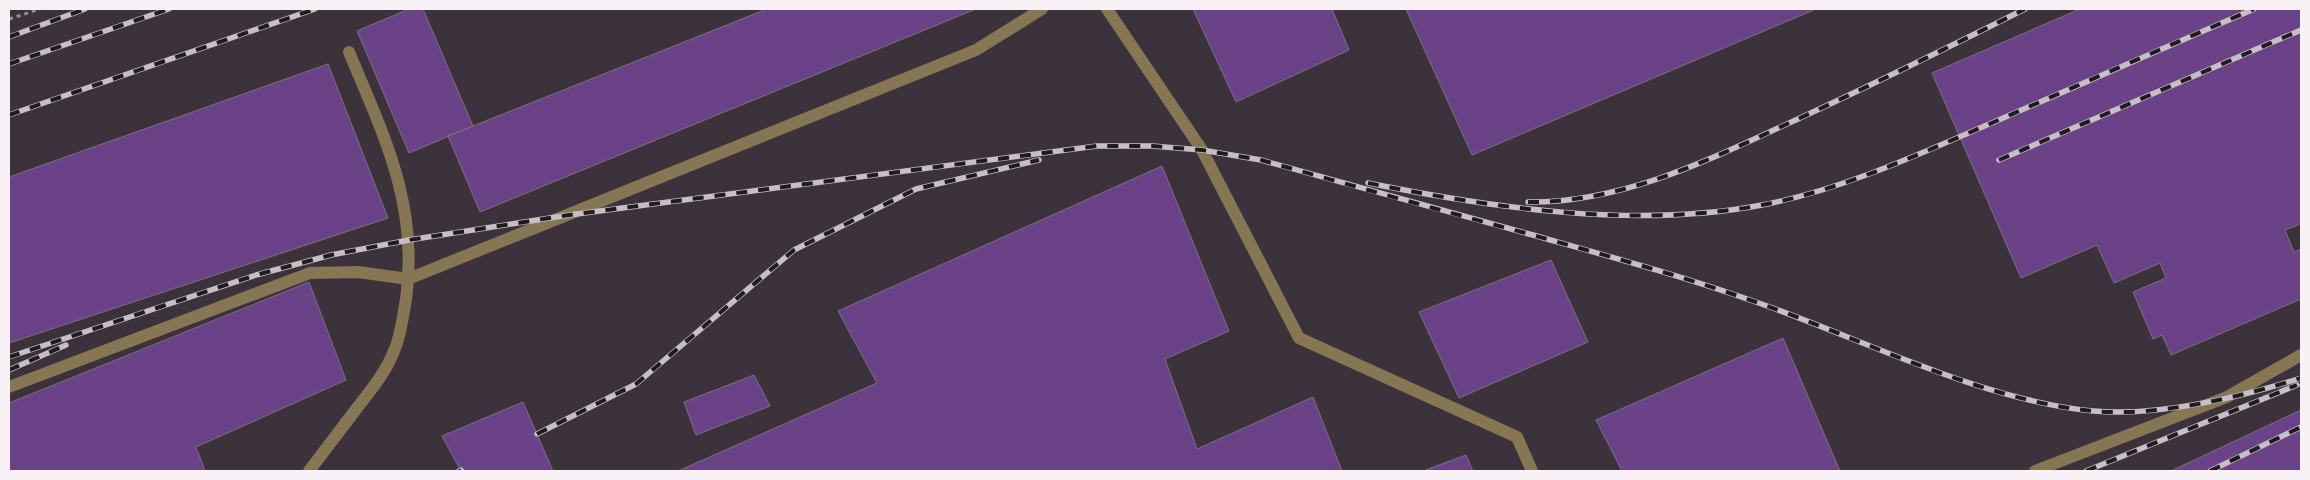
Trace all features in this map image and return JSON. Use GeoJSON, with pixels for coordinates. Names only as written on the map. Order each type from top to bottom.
{"type":"FeatureCollection","features":[{"type":"Feature","properties":{"kind":"lane"},"geometry":{"type":"LineString","coordinates":[[9,387],[310,272],[358,272],[408,279],[976,50],[1042,9]]}},
{"type":"Feature","properties":{"kind":"lane"},"geometry":{"type":"LineString","coordinates":[[1107,9],[1202,150],[1299,338],[1517,437],[1532,471]]}},
{"type":"Feature","properties":{"kind":"lane"},"geometry":{"type":"LineString","coordinates":[[309,471],[377,382],[394,351],[403,319],[408,279],[409,240],[405,205],[395,167],[349,52]]}},
{"type":"Feature","properties":{"kind":"lane"},"geometry":{"type":"LineString","coordinates":[[2035,471],[2227,397],[2301,355]]}},
{"type":"Feature","properties":{"kind":"path"},"geometry":{"type":"LineString","coordinates":[[9,19],[40,9]]}},
{"type":"Feature","properties":{"kind":"building"},"geometry":{"type":"Polygon","coordinates":[[[409,9],[423,9],[473,126],[409,153],[357,31],[409,9]]]}},
{"type":"Feature","properties":{"kind":"building"},"geometry":{"type":"Polygon","coordinates":[[[767,9],[976,9],[480,212],[448,136],[767,9]]]}},
{"type":"Feature","properties":{"kind":"building"},"geometry":{"type":"Polygon","coordinates":[[[1193,9],[1332,9],[1349,50],[1236,102],[1193,9]]]}},
{"type":"Feature","properties":{"kind":"building"},"geometry":{"type":"Polygon","coordinates":[[[1406,9],[1816,9],[1472,155],[1406,9]]]}},
{"type":"Feature","properties":{"kind":"building"},"geometry":{"type":"Polygon","coordinates":[[[2080,9],[2301,9],[2301,224],[2285,230],[2294,252],[2301,249],[2301,299],[2171,355],[2162,335],[2153,339],[2133,292],[2166,278],[2160,263],[2114,283],[2097,245],[2021,278],[1932,73],[2080,9]]]}},
{"type":"Feature","properties":{"kind":"building"},"geometry":{"type":"Polygon","coordinates":[[[328,64],[388,218],[9,343],[9,177],[328,64]]]}},
{"type":"Feature","properties":{"kind":"building"},"geometry":{"type":"Polygon","coordinates":[[[1162,166],[1229,331],[1165,359],[1197,449],[1313,397],[1342,471],[678,471],[877,383],[838,311],[1162,166]]]}},
{"type":"Feature","properties":{"kind":"building"},"geometry":{"type":"Polygon","coordinates":[[[1551,260],[1588,342],[1459,398],[1419,312],[1551,260]]]}},
{"type":"Feature","properties":{"kind":"building"},"geometry":{"type":"Polygon","coordinates":[[[309,282],[346,380],[196,447],[205,471],[9,471],[9,403],[309,282]]]}},
{"type":"Feature","properties":{"kind":"building"},"geometry":{"type":"Polygon","coordinates":[[[1783,338],[1840,471],[1622,471],[1596,420],[1783,338]]]}},
{"type":"Feature","properties":{"kind":"building"},"geometry":{"type":"Polygon","coordinates":[[[754,375],[770,406],[696,435],[684,402],[754,375]]]}},
{"type":"Feature","properties":{"kind":"building"},"geometry":{"type":"Polygon","coordinates":[[[523,402],[553,471],[461,471],[442,436],[523,402]]]}},
{"type":"Feature","properties":{"kind":"building"},"geometry":{"type":"Polygon","coordinates":[[[2301,410],[2301,471],[2171,471],[2301,410]]]}},
{"type":"Feature","properties":{"kind":"building"},"geometry":{"type":"Polygon","coordinates":[[[1466,455],[1473,471],[1423,471],[1466,455]]]}},
{"type":"Feature","properties":{"kind":"railway"},"geometry":{"type":"LineString","coordinates":[[9,37],[85,9]]}},
{"type":"Feature","properties":{"kind":"railway"},"geometry":{"type":"LineString","coordinates":[[9,64],[169,9]]}},
{"type":"Feature","properties":{"kind":"railway"},"geometry":{"type":"LineString","coordinates":[[9,115],[315,9]]}},
{"type":"Feature","properties":{"kind":"railway"},"geometry":{"type":"LineString","coordinates":[[1528,202],[1564,200],[1599,195],[1634,186],[1702,162],[1857,91],[2025,9]]}},
{"type":"Feature","properties":{"kind":"railway"},"geometry":{"type":"LineString","coordinates":[[1368,183],[1514,207],[1615,215],[1665,215],[1714,212],[1762,205],[1821,190],[1880,170],[2254,9]]}},
{"type":"Feature","properties":{"kind":"railway"},"geometry":{"type":"LineString","coordinates":[[1999,160],[2301,30]]}},
{"type":"Feature","properties":{"kind":"railway"},"geometry":{"type":"LineString","coordinates":[[9,357],[256,275],[331,255],[409,240],[569,215],[1097,146],[1152,146],[1202,150],[1261,160],[1641,266],[1753,301],[1964,381],[2050,405],[2093,411],[2144,411],[2198,404],[2252,392],[2301,378]]}},
{"type":"Feature","properties":{"kind":"railway"},"geometry":{"type":"LineString","coordinates":[[537,434],[636,384],[794,250],[916,189],[1039,160]]}},
{"type":"Feature","properties":{"kind":"railway"},"geometry":{"type":"LineString","coordinates":[[9,370],[66,345]]}},
{"type":"Feature","properties":{"kind":"railway"},"geometry":{"type":"LineString","coordinates":[[2086,471],[2297,385]]}},
{"type":"Feature","properties":{"kind":"railway"},"geometry":{"type":"LineString","coordinates":[[2210,471],[2301,427]]}}]}
